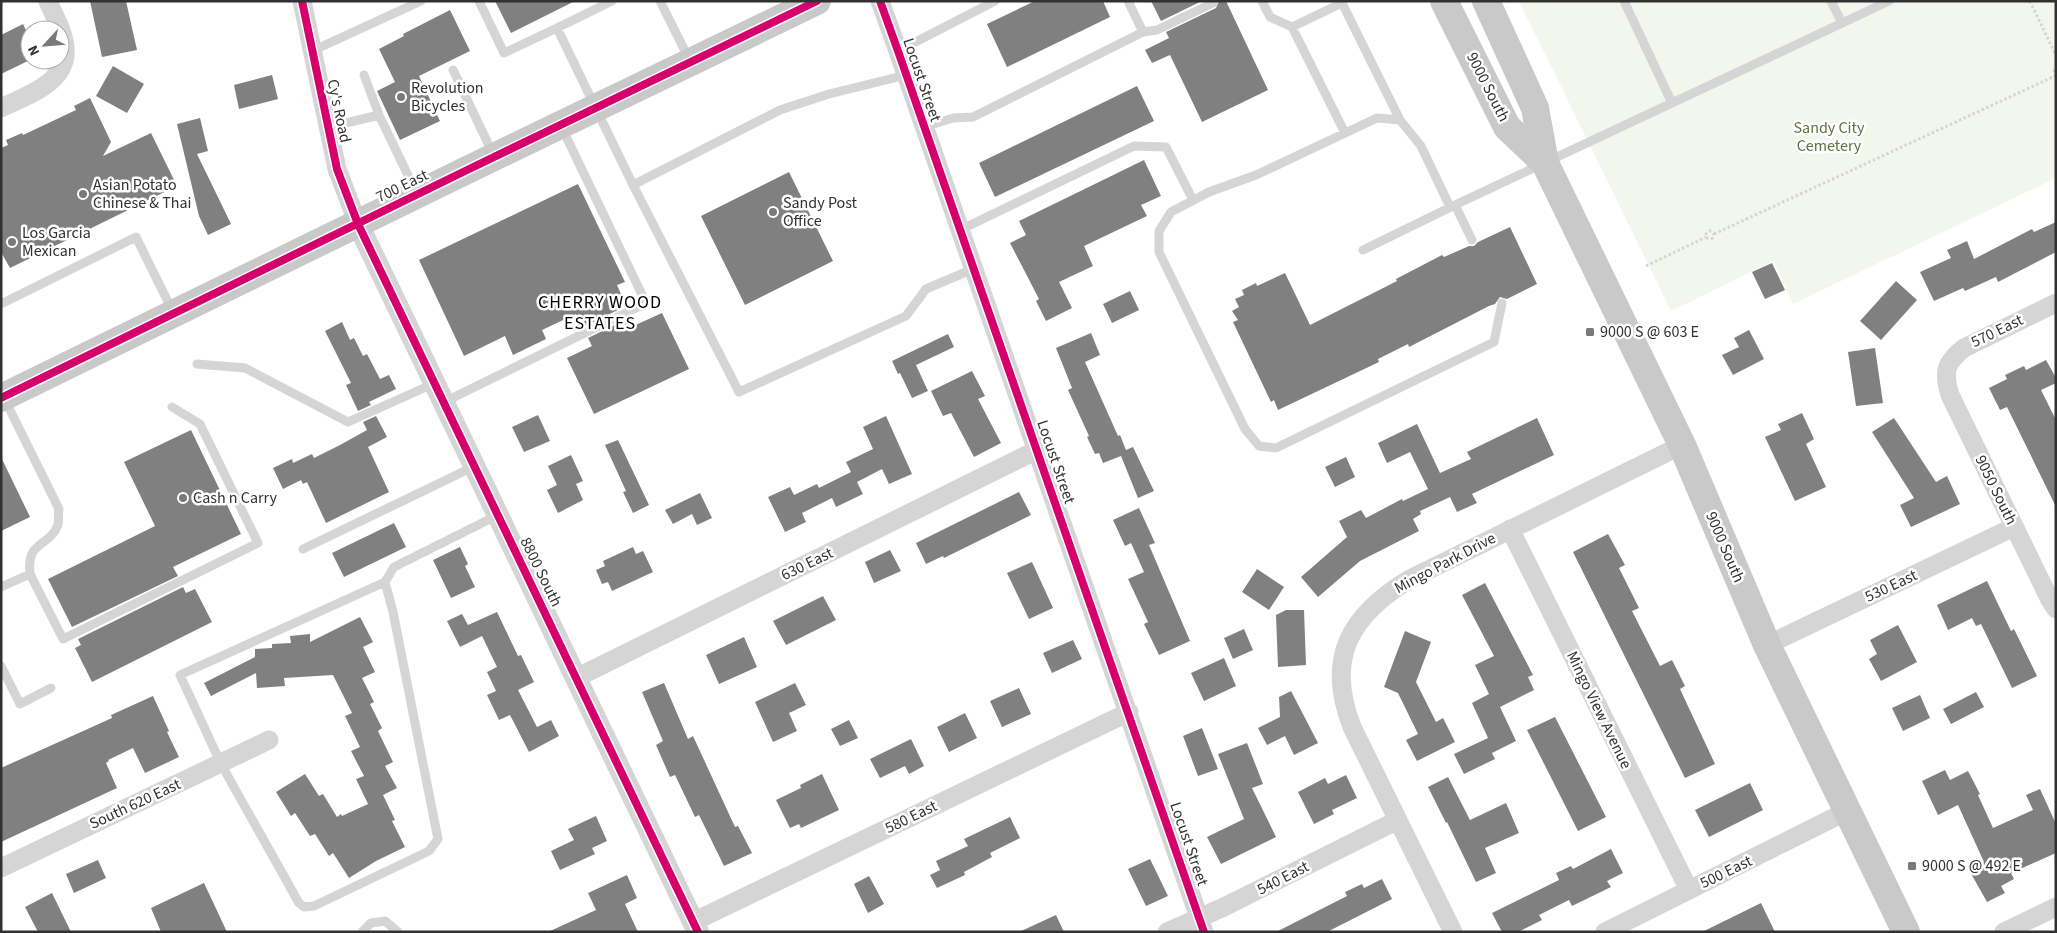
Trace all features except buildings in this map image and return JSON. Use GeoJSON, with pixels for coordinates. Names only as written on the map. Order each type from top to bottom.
{"type":"FeatureCollection","features":[{"type":"Feature","properties":{"kind":"main road","name":"700 East"},"geometry":{"type":"LineString","coordinates":[[2,397],[817,1]]}},
{"type":"Feature","properties":{"kind":"main road","name":"9000 South"},"geometry":{"type":"LineString","coordinates":[[1444,1],[1506,126],[1545,163]]}},
{"type":"Feature","properties":{"kind":"main road","name":"9000 South"},"geometry":{"type":"LineString","coordinates":[[1486,1],[1535,108],[1545,163],[1682,445],[1767,645],[1906,932]]}},
{"type":"Feature","properties":{"kind":"street"},"geometry":{"type":"LineString","coordinates":[[1,108],[45,86],[60,71],[64,61],[64,40],[48,1]]}},
{"type":"Feature","properties":{"kind":"street","name":"Cy's Road"},"geometry":{"type":"LineString","coordinates":[[302,1],[338,169],[358,224]]}},
{"type":"Feature","properties":{"kind":"street","name":"Locust Street"},"geometry":{"type":"LineString","coordinates":[[880,1],[1202,924]]}},
{"type":"Feature","properties":{"kind":"street","name":"8800 South"},"geometry":{"type":"LineString","coordinates":[[358,224],[695,927]]}},
{"type":"Feature","properties":{"kind":"street","name":"570 East"},"geometry":{"type":"LineString","coordinates":[[1946,368],[1953,356],[1964,348],[2056,303]]}},
{"type":"Feature","properties":{"kind":"street","name":"9050 South"},"geometry":{"type":"LineString","coordinates":[[1946,368],[1946,382],[1950,395],[2056,609]]}},
{"type":"Feature","properties":{"kind":"street","name":"Mingo Park Drive"},"geometry":{"type":"LineString","coordinates":[[1453,932],[1352,727],[1344,707],[1341,678],[1342,663],[1348,642],[1358,622],[1373,605],[1390,591],[1510,529],[1682,445]]}},
{"type":"Feature","properties":{"kind":"street","name":"630 East"},"geometry":{"type":"LineString","coordinates":[[576,678],[1037,450]]}},
{"type":"Feature","properties":{"kind":"street","name":"530 East"},"geometry":{"type":"LineString","coordinates":[[1767,645],[2014,527]]}},
{"type":"Feature","properties":{"kind":"street","name":"Mingo View Avenue"},"geometry":{"type":"LineString","coordinates":[[1510,529],[1689,890]]}},
{"type":"Feature","properties":{"kind":"street","name":"580 East"},"geometry":{"type":"LineString","coordinates":[[695,927],[1129,712]]}},
{"type":"Feature","properties":{"kind":"street","name":"South 620 East"},"geometry":{"type":"LineString","coordinates":[[1,868],[269,740]]}},
{"type":"Feature","properties":{"kind":"street","name":"500 East"},"geometry":{"type":"LineString","coordinates":[[1605,932],[1847,812]]}},
{"type":"Feature","properties":{"kind":"street","name":"540 East"},"geometry":{"type":"LineString","coordinates":[[1167,932],[1202,924],[1224,907],[1398,820]]}},
{"type":"Feature","properties":{"kind":"street"},"geometry":{"type":"LineString","coordinates":[[2004,932],[2056,907]]}},
{"type":"Feature","properties":{"kind":"lane"},"geometry":{"type":"LineString","coordinates":[[312,51],[421,1]]}},
{"type":"Feature","properties":{"kind":"lane"},"geometry":{"type":"LineString","coordinates":[[479,1],[504,53],[610,2]]}},
{"type":"Feature","properties":{"kind":"lane"},"geometry":{"type":"LineString","coordinates":[[660,1],[690,62]]}},
{"type":"Feature","properties":{"kind":"lane"},"geometry":{"type":"LineString","coordinates":[[898,51],[995,1]]}},
{"type":"Feature","properties":{"kind":"lane"},"geometry":{"type":"LineString","coordinates":[[1128,1],[1143,32]]}},
{"type":"Feature","properties":{"kind":"lane"},"geometry":{"type":"LineString","coordinates":[[1262,1],[1270,17],[1292,27],[1345,133]]}},
{"type":"Feature","properties":{"kind":"lane"},"geometry":{"type":"LineString","coordinates":[[1624,1],[1672,103]]}},
{"type":"Feature","properties":{"kind":"lane"},"geometry":{"type":"LineString","coordinates":[[1831,1],[1842,23]]}},
{"type":"Feature","properties":{"kind":"lane"},"geometry":{"type":"LineString","coordinates":[[1363,250],[1889,1]]}},
{"type":"Feature","properties":{"kind":"lane"},"geometry":{"type":"LineString","coordinates":[[1292,27],[1343,2],[1400,120],[1421,146],[1472,240]]}},
{"type":"Feature","properties":{"kind":"lane"},"geometry":{"type":"LineString","coordinates":[[924,127],[953,118],[973,117],[1143,32],[1157,30],[1213,3]]}},
{"type":"Feature","properties":{"kind":"lane"},"geometry":{"type":"LineString","coordinates":[[557,28],[633,185],[739,392],[906,316],[926,289],[973,269]]}},
{"type":"Feature","properties":{"kind":"lane"},"geometry":{"type":"LineString","coordinates":[[454,70],[494,157]]}},
{"type":"Feature","properties":{"kind":"lane"},"geometry":{"type":"LineString","coordinates":[[364,75],[380,115],[417,194]]}},
{"type":"Feature","properties":{"kind":"lane"},"geometry":{"type":"LineString","coordinates":[[633,185],[780,110],[829,94],[906,75]]}},
{"type":"Feature","properties":{"kind":"lane"},"geometry":{"type":"LineString","coordinates":[[329,127],[380,115]]}},
{"type":"Feature","properties":{"kind":"lane"},"geometry":{"type":"LineString","coordinates":[[1400,120],[1377,118],[1256,176],[1209,192],[1171,212],[1159,231],[1159,252],[1245,429],[1259,446],[1276,448],[1494,342],[1502,303]]}},
{"type":"Feature","properties":{"kind":"lane"},"geometry":{"type":"LineString","coordinates":[[197,364],[245,368],[348,422],[440,393],[646,303],[561,125]]}},
{"type":"Feature","properties":{"kind":"lane"},"geometry":{"type":"LineString","coordinates":[[960,230],[1134,146],[1166,147],[1193,200]]}},
{"type":"Feature","properties":{"kind":"lane"},"geometry":{"type":"LineString","coordinates":[[1,304],[136,237],[174,314]]}},
{"type":"Feature","properties":{"kind":"lane"},"geometry":{"type":"LineString","coordinates":[[2,397],[59,510],[58,526],[48,538],[36,547],[29,560],[30,574],[63,639],[258,543],[200,424],[172,407]]}},
{"type":"Feature","properties":{"kind":"lane"},"geometry":{"type":"LineString","coordinates":[[303,549],[475,466]]}},
{"type":"Feature","properties":{"kind":"lane"},"geometry":{"type":"LineString","coordinates":[[385,582],[393,612],[438,839],[429,851],[314,906],[304,906],[299,903],[221,764],[180,675],[385,582],[394,567],[499,515]]}},
{"type":"Feature","properties":{"kind":"lane"},"geometry":{"type":"LineString","coordinates":[[1,587],[30,574]]}},
{"type":"Feature","properties":{"kind":"lane"},"geometry":{"type":"LineString","coordinates":[[1,666],[20,704],[51,688]]}},
{"type":"Feature","properties":{"kind":"lane"},"geometry":{"type":"LineString","coordinates":[[362,932],[371,923],[385,921],[398,932]]}},
{"type":"Feature","properties":{"kind":"path"},"geometry":{"type":"LineString","coordinates":[[2030,1],[2056,56]]}},
{"type":"Feature","properties":{"kind":"path"},"geometry":{"type":"LineString","coordinates":[[1646,266],[1706,237],[1711,239],[1714,234],[2055,77],[2056,66]]}},
{"type":"Feature","properties":{"kind":"green space","name":"Sandy City Cemetery"},"geometry":{"type":"Polygon","coordinates":[[[1519,1],[2056,1],[2056,178],[1793,304],[1773,261],[1671,311],[1519,1]]]}},
{"type":"Feature","properties":{"kind":"cycle path"},"geometry":{"type":"LineString","coordinates":[[302,1],[337,169],[358,224],[698,932]]}},
{"type":"Feature","properties":{"kind":"cycle path"},"geometry":{"type":"LineString","coordinates":[[1,398],[817,1]]}},
{"type":"Feature","properties":{"kind":"cycle path"},"geometry":{"type":"LineString","coordinates":[[880,1],[1204,932]]}},
{"type":"Feature","properties":{"kind":"place","name":"Revolution Bicycles"},"geometry":{"type":"Point","coordinates":[401,97]}},
{"type":"Feature","properties":{"kind":"place","name":"Asian Potato Chinese & Thai"},"geometry":{"type":"Point","coordinates":[83,194]}},
{"type":"Feature","properties":{"kind":"place","name":"Sandy Post Office"},"geometry":{"type":"Point","coordinates":[773,212]}},
{"type":"Feature","properties":{"kind":"place","name":"Los Garcia Mexican"},"geometry":{"type":"Point","coordinates":[12,242]}},
{"type":"Feature","properties":{"kind":"place","name":"9000 S @ 603 E"},"geometry":{"type":"Point","coordinates":[1590,332]}},
{"type":"Feature","properties":{"kind":"place","name":"Cash n Carry"},"geometry":{"type":"Point","coordinates":[183,498]}},
{"type":"Feature","properties":{"kind":"place","name":"9000 S @ 492 E"},"geometry":{"type":"Point","coordinates":[1912,866]}},
{"type":"Feature","properties":{"kind":"district","name":"CHERRY WOOD ESTATES"},"geometry":{"type":"Point","coordinates":[600,312]}}]}
